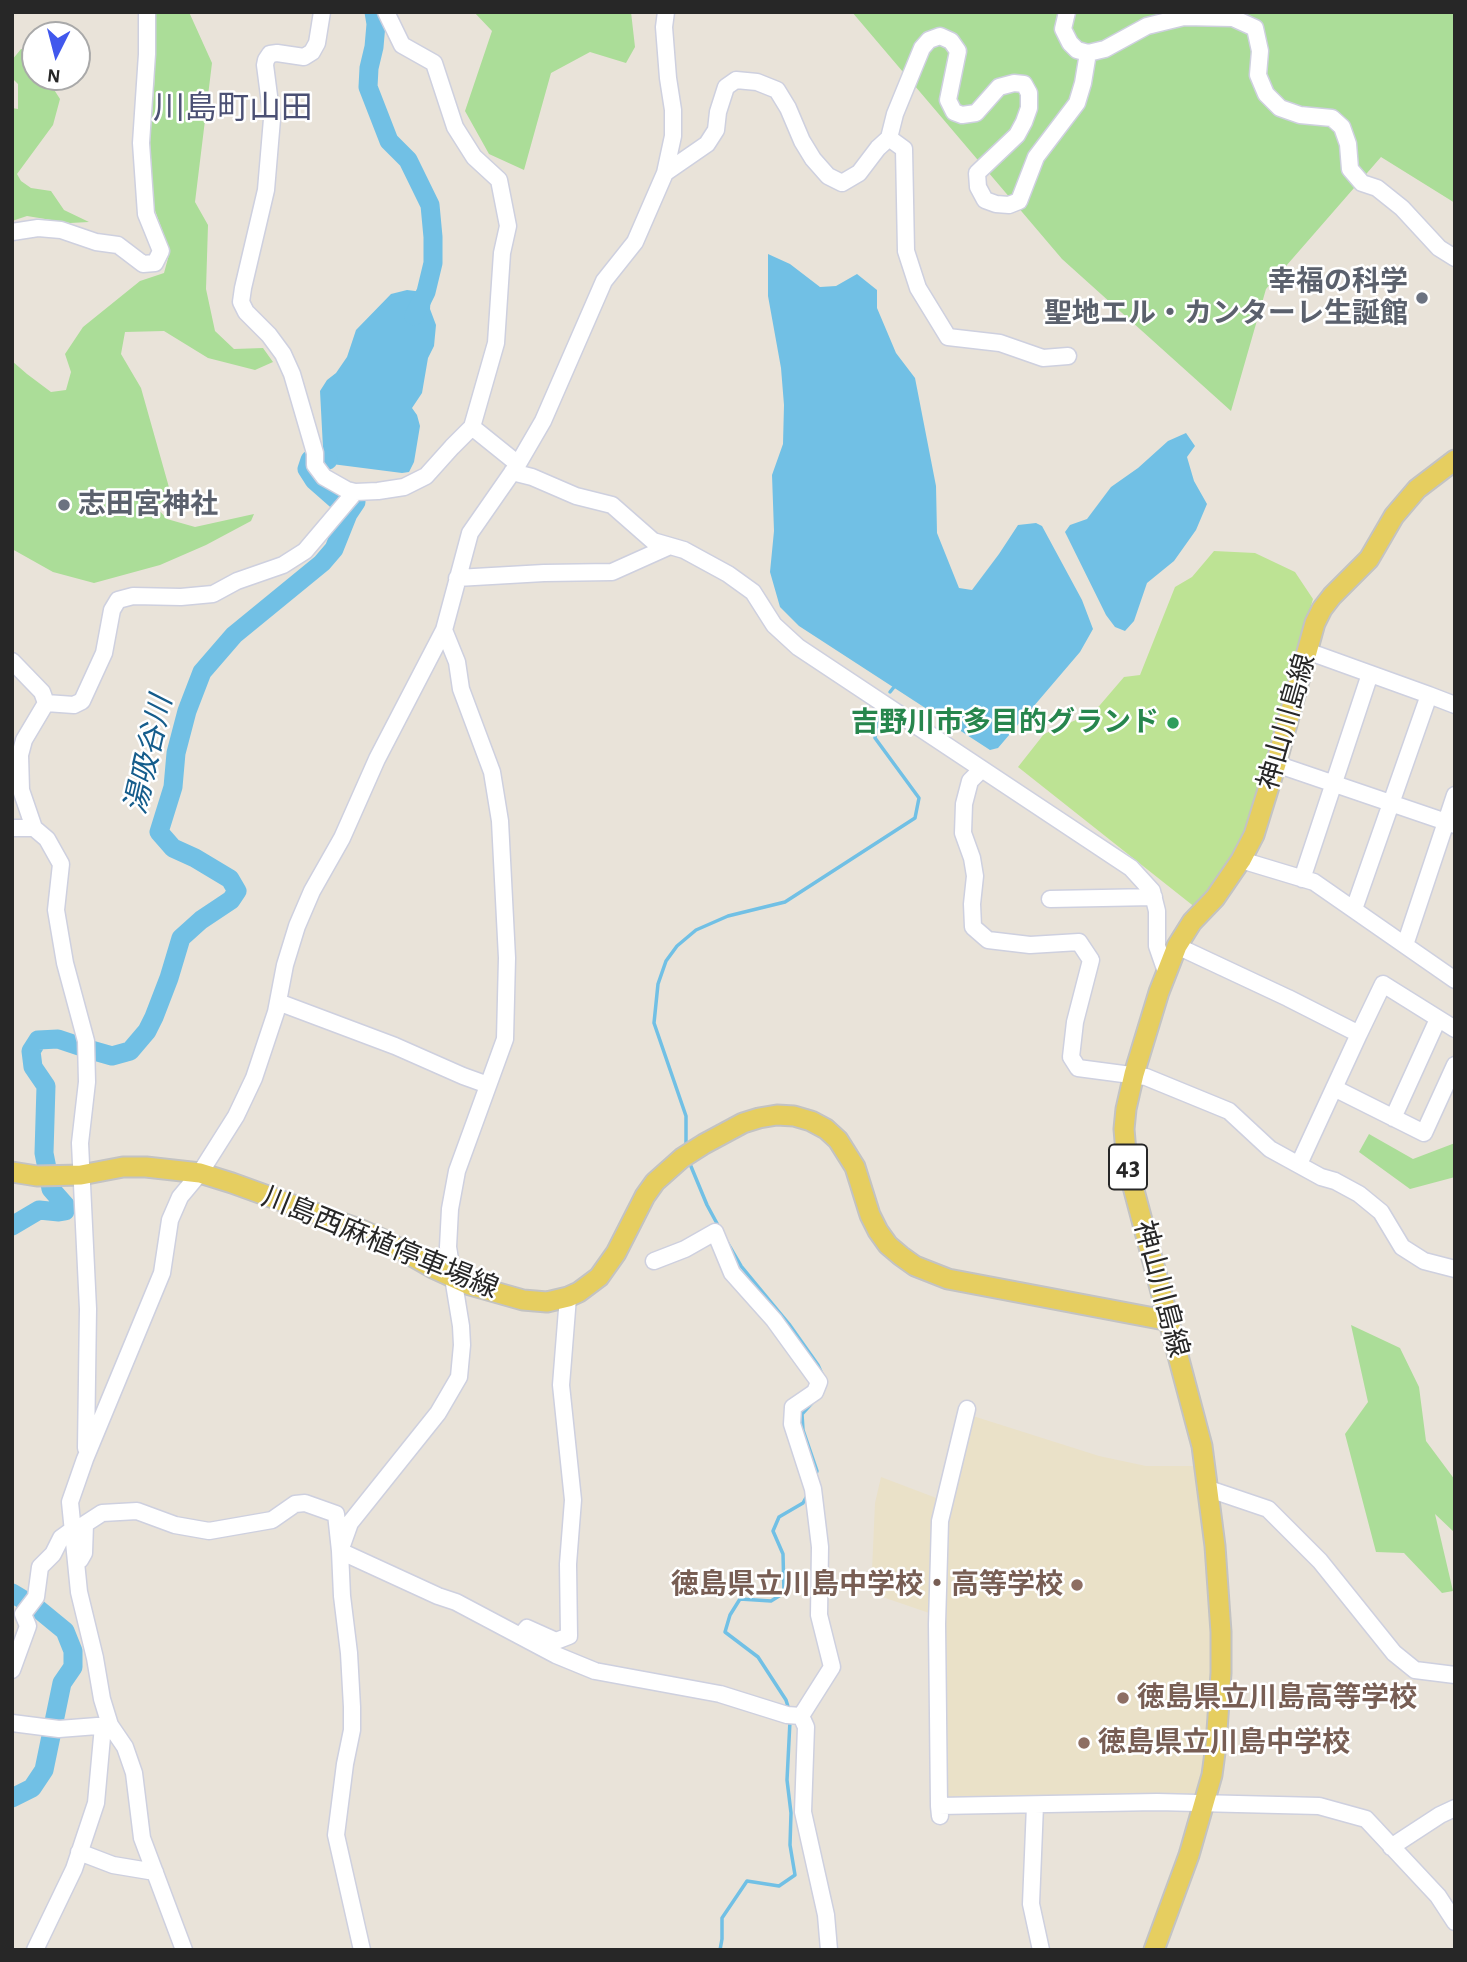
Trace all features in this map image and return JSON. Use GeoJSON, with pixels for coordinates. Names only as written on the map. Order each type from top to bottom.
{"type":"FeatureCollection","features":[{"type":"Feature","properties":{"kind":"main road","name":"神山川島線"},"geometry":{"type":"LineString","coordinates":[[1154,1950],[1189,1855],[1212,1775],[1221,1672],[1220,1619],[1209,1489],[1202,1446],[1127,1164],[1124,1129],[1126,1109],[1134,1074],[1166,972],[1177,946],[1192,922],[1215,898],[1241,860],[1254,835],[1315,623],[1322,609],[1369,559],[1394,516],[1418,489],[1455,460]]}},
{"type":"Feature","properties":{"kind":"main road","name":"川島西麻植停車場線"},"geometry":{"type":"LineString","coordinates":[[12,1172],[37,1176],[71,1175],[123,1167],[146,1167],[200,1173],[359,1229],[470,1285],[523,1300],[547,1303],[568,1297],[589,1286],[608,1266],[645,1196],[668,1169],[704,1144],[743,1123],[777,1115],[794,1116],[826,1129],[838,1140],[855,1167],[870,1215],[878,1231],[895,1251],[915,1266],[948,1279],[1170,1321]]}},
{"type":"Feature","properties":{"kind":"street"},"geometry":{"type":"LineString","coordinates":[[12,232],[38,228],[61,230],[96,242],[118,245],[144,264],[155,263],[161,251],[146,214],[141,143],[147,12]]}},
{"type":"Feature","properties":{"kind":"street"},"geometry":{"type":"LineString","coordinates":[[322,12],[317,43],[312,52],[304,57],[270,54],[266,60],[272,119],[266,190],[241,302],[246,312],[283,354],[292,374],[315,459],[324,477],[347,489],[347,501]]}},
{"type":"Feature","properties":{"kind":"street"},"geometry":{"type":"LineString","coordinates":[[46,703],[74,705],[82,701],[103,653],[112,610],[118,600],[133,596],[181,597],[214,594],[237,581],[283,565],[305,551],[347,501],[404,486],[426,476],[472,427],[496,343],[502,253],[508,226],[499,180],[474,157],[455,127],[433,63],[402,45],[386,12]]}},
{"type":"Feature","properties":{"kind":"street"},"geometry":{"type":"LineString","coordinates":[[35,1950],[74,1869],[96,1803],[106,1726],[95,1658],[79,1592],[70,1502],[85,1459],[162,1273],[170,1220],[180,1197],[200,1173],[236,1115],[254,1078],[278,1002],[285,965],[297,926],[312,891],[342,838],[377,759],[444,630],[470,533],[515,468],[543,421],[604,281],[635,242],[665,173],[673,136],[673,110],[664,27],[666,12]]}},
{"type":"Feature","properties":{"kind":"street"},"geometry":{"type":"LineString","coordinates":[[1067,12],[1063,29],[1070,43],[1077,50],[1088,53],[1105,49],[1147,26],[1184,17],[1233,18],[1255,28],[1260,51],[1258,75],[1266,94],[1280,108],[1300,115],[1332,118],[1342,127],[1348,144],[1350,169],[1362,183],[1377,188],[1402,208],[1439,248],[1455,258]]}},
{"type":"Feature","properties":{"kind":"street"},"geometry":{"type":"LineString","coordinates":[[665,173],[707,144],[716,130],[726,86],[736,80],[757,82],[777,90],[789,108],[802,141],[813,159],[828,176],[842,183],[859,173],[889,138],[895,114],[922,48],[929,40],[940,36],[951,41],[958,51],[948,100],[954,111],[962,115],[976,113],[999,88],[1014,83],[1024,84],[1029,93],[1029,108],[1017,135],[977,173],[978,187],[985,200],[1009,205],[1019,201],[1036,157],[1077,103],[1088,53]]}},
{"type":"Feature","properties":{"kind":"street"},"geometry":{"type":"LineString","coordinates":[[889,138],[904,149],[906,251],[918,288],[948,337],[1000,342],[1043,358],[1068,356]]}},
{"type":"Feature","properties":{"kind":"street"},"geometry":{"type":"LineString","coordinates":[[472,427],[515,468],[576,496],[612,505],[653,541],[684,550],[728,574],[752,592],[774,625],[798,647],[1131,868],[1152,891],[1157,911],[1157,946],[1166,972]]}},
{"type":"Feature","properties":{"kind":"street"},"geometry":{"type":"LineString","coordinates":[[457,578],[612,572],[670,546]]}},
{"type":"Feature","properties":{"kind":"street"},"geometry":{"type":"LineString","coordinates":[[340,1551],[350,1523],[438,1413],[459,1377],[461,1326],[448,1247],[450,1209],[457,1171],[505,1039],[508,958],[499,821],[492,772],[461,689],[457,662],[444,630]]}},
{"type":"Feature","properties":{"kind":"street"},"geometry":{"type":"LineString","coordinates":[[1307,651],[1455,705]]}},
{"type":"Feature","properties":{"kind":"street"},"geometry":{"type":"LineString","coordinates":[[12,661],[42,692],[46,703]]}},
{"type":"Feature","properties":{"kind":"street"},"geometry":{"type":"LineString","coordinates":[[1302,878],[1370,674]]}},
{"type":"Feature","properties":{"kind":"street"},"geometry":{"type":"LineString","coordinates":[[1354,909],[1429,695]]}},
{"type":"Feature","properties":{"kind":"street"},"geometry":{"type":"LineString","coordinates":[[46,703],[24,740],[20,755],[21,790],[34,828],[47,839],[61,864],[56,911],[65,963],[86,1049],[87,1082],[80,1143],[71,1175],[88,1322],[85,1459]]}},
{"type":"Feature","properties":{"kind":"street"},"geometry":{"type":"LineString","coordinates":[[1276,764],[1450,823]]}},
{"type":"Feature","properties":{"kind":"street"},"geometry":{"type":"LineString","coordinates":[[982,769],[970,781],[964,804],[963,832],[975,876],[973,927],[988,940],[1030,946],[1079,942],[1091,960],[1075,1022],[1071,1057],[1078,1068],[1146,1077],[1229,1111],[1270,1149],[1359,1194],[1381,1212],[1402,1247],[1424,1261],[1455,1269]]}},
{"type":"Feature","properties":{"kind":"street"},"geometry":{"type":"LineString","coordinates":[[1405,945],[1450,823],[1455,795]]}},
{"type":"Feature","properties":{"kind":"street"},"geometry":{"type":"LineString","coordinates":[[12,828],[34,828]]}},
{"type":"Feature","properties":{"kind":"street"},"geometry":{"type":"LineString","coordinates":[[1241,860],[1314,882],[1455,980]]}},
{"type":"Feature","properties":{"kind":"street"},"geometry":{"type":"LineString","coordinates":[[1051,899],[1154,897]]}},
{"type":"Feature","properties":{"kind":"street"},"geometry":{"type":"LineString","coordinates":[[1177,946],[1359,1034]]}},
{"type":"Feature","properties":{"kind":"street"},"geometry":{"type":"LineString","coordinates":[[1298,1164],[1383,984],[1455,1029]]}},
{"type":"Feature","properties":{"kind":"street"},"geometry":{"type":"LineString","coordinates":[[278,1002],[488,1085]]}},
{"type":"Feature","properties":{"kind":"street"},"geometry":{"type":"LineString","coordinates":[[1392,1118],[1438,1019]]}},
{"type":"Feature","properties":{"kind":"street"},"geometry":{"type":"LineString","coordinates":[[1334,1088],[1423,1133],[1455,1065]]}},
{"type":"Feature","properties":{"kind":"street"},"geometry":{"type":"LineString","coordinates":[[654,1261],[685,1249],[715,1232],[732,1273],[774,1320],[819,1382],[815,1392],[793,1407],[792,1424],[811,1485],[820,1547],[819,1615],[832,1667],[794,1716]]}},
{"type":"Feature","properties":{"kind":"street"},"geometry":{"type":"LineString","coordinates":[[520,1636],[527,1628],[556,1641],[569,1636],[568,1564],[573,1500],[561,1385],[568,1297]]}},
{"type":"Feature","properties":{"kind":"street"},"geometry":{"type":"LineString","coordinates":[[967,1409],[940,1521],[937,1624],[939,1811],[1157,1802],[1320,1806],[1366,1819],[1438,1896],[1455,1922]]}},
{"type":"Feature","properties":{"kind":"street"},"geometry":{"type":"LineString","coordinates":[[1209,1489],[1268,1509],[1320,1561],[1394,1653],[1415,1670],[1455,1675]]}},
{"type":"Feature","properties":{"kind":"street"},"geometry":{"type":"LineString","coordinates":[[77,1566],[85,1553],[85,1524],[102,1513],[137,1511],[175,1525],[209,1531],[272,1520],[295,1504],[305,1503],[336,1514],[350,1666],[352,1730],[336,1835],[362,1950]]}},
{"type":"Feature","properties":{"kind":"street"},"geometry":{"type":"LineString","coordinates":[[12,1670],[28,1626],[24,1606],[40,1567],[53,1554],[61,1538],[72,1530]]}},
{"type":"Feature","properties":{"kind":"street"},"geometry":{"type":"LineString","coordinates":[[340,1551],[456,1602],[556,1655],[594,1671],[720,1694],[794,1716],[806,1727],[803,1812],[826,1914],[829,1950]]}},
{"type":"Feature","properties":{"kind":"street"},"geometry":{"type":"LineString","coordinates":[[12,1723],[54,1729],[106,1726]]}},
{"type":"Feature","properties":{"kind":"street"},"geometry":{"type":"LineString","coordinates":[[106,1726],[125,1747],[134,1773],[142,1838],[184,1950]]}},
{"type":"Feature","properties":{"kind":"street"},"geometry":{"type":"LineString","coordinates":[[1035,1805],[1031,1904],[1041,1950]]}},
{"type":"Feature","properties":{"kind":"street"},"geometry":{"type":"LineString","coordinates":[[1391,1847],[1455,1808]]}},
{"type":"Feature","properties":{"kind":"street"},"geometry":{"type":"LineString","coordinates":[[79,1852],[113,1865],[155,1872]]}},
{"type":"Feature","properties":{"kind":"shaded area","name":"徳島県立川島中学校・高等学校"},"geometry":{"type":"Polygon","coordinates":[[[973,1416],[1099,1456],[1146,1466],[1197,1466],[1215,1630],[1211,1718],[1199,1796],[951,1801],[944,1798],[944,1540],[973,1416]]]}},
{"type":"Feature","properties":{"kind":"shaded area"},"geometry":{"type":"Polygon","coordinates":[[[881,1477],[939,1499],[932,1614],[871,1593],[875,1503],[881,1477]]]}},
{"type":"Feature","properties":{"kind":"green space"},"geometry":{"type":"Polygon","coordinates":[[[154,12],[189,12],[212,63],[195,202],[208,225],[206,289],[215,331],[234,349],[263,348],[273,362],[255,370],[208,358],[164,331],[125,332],[121,354],[141,388],[172,498],[157,508],[167,519],[195,527],[254,514],[251,521],[160,565],[94,583],[53,572],[12,549],[12,361],[51,392],[66,390],[71,372],[65,354],[83,327],[140,281],[164,273],[170,251],[154,208],[150,142],[155,74],[154,12]]]}},
{"type":"Feature","properties":{"kind":"green space"},"geometry":{"type":"Polygon","coordinates":[[[474,12],[631,12],[635,47],[626,63],[590,52],[551,73],[524,170],[489,154],[465,111],[492,31],[474,12]]]}},
{"type":"Feature","properties":{"kind":"green space"},"geometry":{"type":"Polygon","coordinates":[[[852,12],[1455,12],[1455,203],[1381,157],[1266,289],[1231,411],[1062,259],[852,12]]]}},
{"type":"Feature","properties":{"kind":"green space"},"geometry":{"type":"Polygon","coordinates":[[[21,49],[21,91],[55,91],[60,99],[53,125],[17,174],[21,181],[31,188],[51,191],[64,210],[89,222],[70,223],[27,216],[12,221],[12,108],[18,109],[18,84],[12,78],[12,60],[21,49]]]}},
{"type":"Feature","properties":{"kind":"green space","name":"吉野川市多目的グランド"},"geometry":{"type":"Polygon","coordinates":[[[1214,551],[1255,553],[1295,572],[1313,599],[1242,842],[1196,908],[1018,767],[1044,734],[1094,712],[1124,677],[1140,675],[1175,587],[1192,577],[1214,551]]]}},
{"type":"Feature","properties":{"kind":"green space"},"geometry":{"type":"Polygon","coordinates":[[[1369,1134],[1413,1159],[1455,1143],[1455,1177],[1410,1189],[1359,1152],[1369,1134]]]}},
{"type":"Feature","properties":{"kind":"green space"},"geometry":{"type":"Polygon","coordinates":[[[1351,1325],[1400,1348],[1419,1387],[1426,1441],[1455,1480],[1455,1533],[1435,1514],[1453,1591],[1442,1593],[1404,1553],[1376,1552],[1345,1434],[1368,1402],[1351,1325]]]}},
{"type":"Feature","properties":{"kind":"water"},"geometry":{"type":"Polygon","coordinates":[[[768,254],[790,264],[820,287],[836,286],[857,274],[877,290],[877,308],[896,353],[915,378],[936,486],[937,533],[959,588],[972,590],[1018,525],[1036,523],[1042,526],[1082,600],[1093,629],[1080,652],[998,748],[990,750],[799,626],[780,607],[770,572],[774,531],[772,475],[783,444],[784,405],[781,368],[768,296],[768,254]]]}},
{"type":"Feature","properties":{"kind":"water"},"geometry":{"type":"Polygon","coordinates":[[[407,290],[431,293],[430,309],[436,325],[434,346],[428,358],[422,393],[412,408],[420,426],[414,462],[409,472],[402,473],[324,463],[320,452],[323,448],[320,391],[347,357],[356,330],[391,294],[407,290]]]}},
{"type":"Feature","properties":{"kind":"water"},"geometry":{"type":"Polygon","coordinates":[[[1186,433],[1195,446],[1187,457],[1194,481],[1207,504],[1196,530],[1174,561],[1147,583],[1134,621],[1125,631],[1115,627],[1106,615],[1065,532],[1070,525],[1087,519],[1111,487],[1138,468],[1168,441],[1186,433]]]}},
{"type":"Feature","properties":{"kind":"waterway","name":"湯吸谷川"},"geometry":{"type":"LineString","coordinates":[[374,12],[376,24],[368,87],[389,141],[408,160],[430,205],[433,263],[426,292],[414,316]]}},
{"type":"Feature","properties":{"kind":"waterway"},"geometry":{"type":"LineString","coordinates":[[328,460],[310,460],[307,469],[314,480],[339,502],[348,514]]}},
{"type":"Feature","properties":{"kind":"waterway","name":"湯吸谷川"},"geometry":{"type":"LineString","coordinates":[[12,1226],[39,1210],[59,1212],[65,1211],[66,1206],[51,1189],[44,1153],[46,1086],[33,1067],[31,1051],[38,1040],[58,1039],[112,1056],[130,1051],[147,1031],[154,1017],[181,938],[201,920],[231,900],[237,891],[230,879],[173,848],[159,832],[173,787],[176,753],[187,711],[202,672],[234,635],[322,563],[334,549],[348,514],[356,502]]}},
{"type":"Feature","properties":{"kind":"waterway"},"geometry":{"type":"LineString","coordinates":[[890,692],[894,687]]}},
{"type":"Feature","properties":{"kind":"waterway"},"geometry":{"type":"LineString","coordinates":[[686,1148],[686,1116],[654,1023],[658,984],[666,961],[677,946],[696,930],[728,916],[785,902],[915,818],[919,798],[875,738],[878,712]]}},
{"type":"Feature","properties":{"kind":"waterway"},"geometry":{"type":"LineString","coordinates":[[690,1164],[720,1229]]}},
{"type":"Feature","properties":{"kind":"waterway"},"geometry":{"type":"LineString","coordinates":[[727,1242],[741,1266],[789,1324],[822,1374]]}},
{"type":"Feature","properties":{"kind":"waterway"},"geometry":{"type":"LineString","coordinates":[[812,1403],[802,1414],[803,1430],[817,1471],[815,1477]]}},
{"type":"Feature","properties":{"kind":"waterway"},"geometry":{"type":"LineString","coordinates":[[789,1710],[786,1700],[758,1657],[725,1632],[730,1615],[740,1599],[771,1601],[784,1593],[783,1554],[773,1531],[779,1517],[803,1503],[808,1494]]}},
{"type":"Feature","properties":{"kind":"waterway","name":"湯吸谷川"},"geometry":{"type":"LineString","coordinates":[[12,1593],[37,1608],[65,1631],[73,1651],[73,1667],[62,1683],[44,1770],[32,1788],[12,1798]]}},
{"type":"Feature","properties":{"kind":"waterway"},"geometry":{"type":"LineString","coordinates":[[720,1950],[722,1918],[747,1881],[779,1886],[795,1875],[790,1845],[791,1813],[787,1780],[790,1721]]}},
{"type":"Feature","properties":{"kind":"place","name":"幸福の科学 聖地エル・カンターレ生誕館"},"geometry":{"type":"Point","coordinates":[1422,298]}},
{"type":"Feature","properties":{"kind":"place","name":"志田宮神社"},"geometry":{"type":"Point","coordinates":[64,505]}},
{"type":"Feature","properties":{"kind":"place","name":"吉野川市多目的グランド"},"geometry":{"type":"Point","coordinates":[1173,723]}},
{"type":"Feature","properties":{"kind":"place","name":"徳島県立川島中学校・高等学校"},"geometry":{"type":"Point","coordinates":[1077,1585]}},
{"type":"Feature","properties":{"kind":"place","name":"徳島県立川島高等学校"},"geometry":{"type":"Point","coordinates":[1123,1698]}},
{"type":"Feature","properties":{"kind":"place","name":"徳島県立川島中学校"},"geometry":{"type":"Point","coordinates":[1084,1743]}},
{"type":"Feature","properties":{"kind":"district","name":"川島町山田"},"geometry":{"type":"Point","coordinates":[233,108]}}]}
